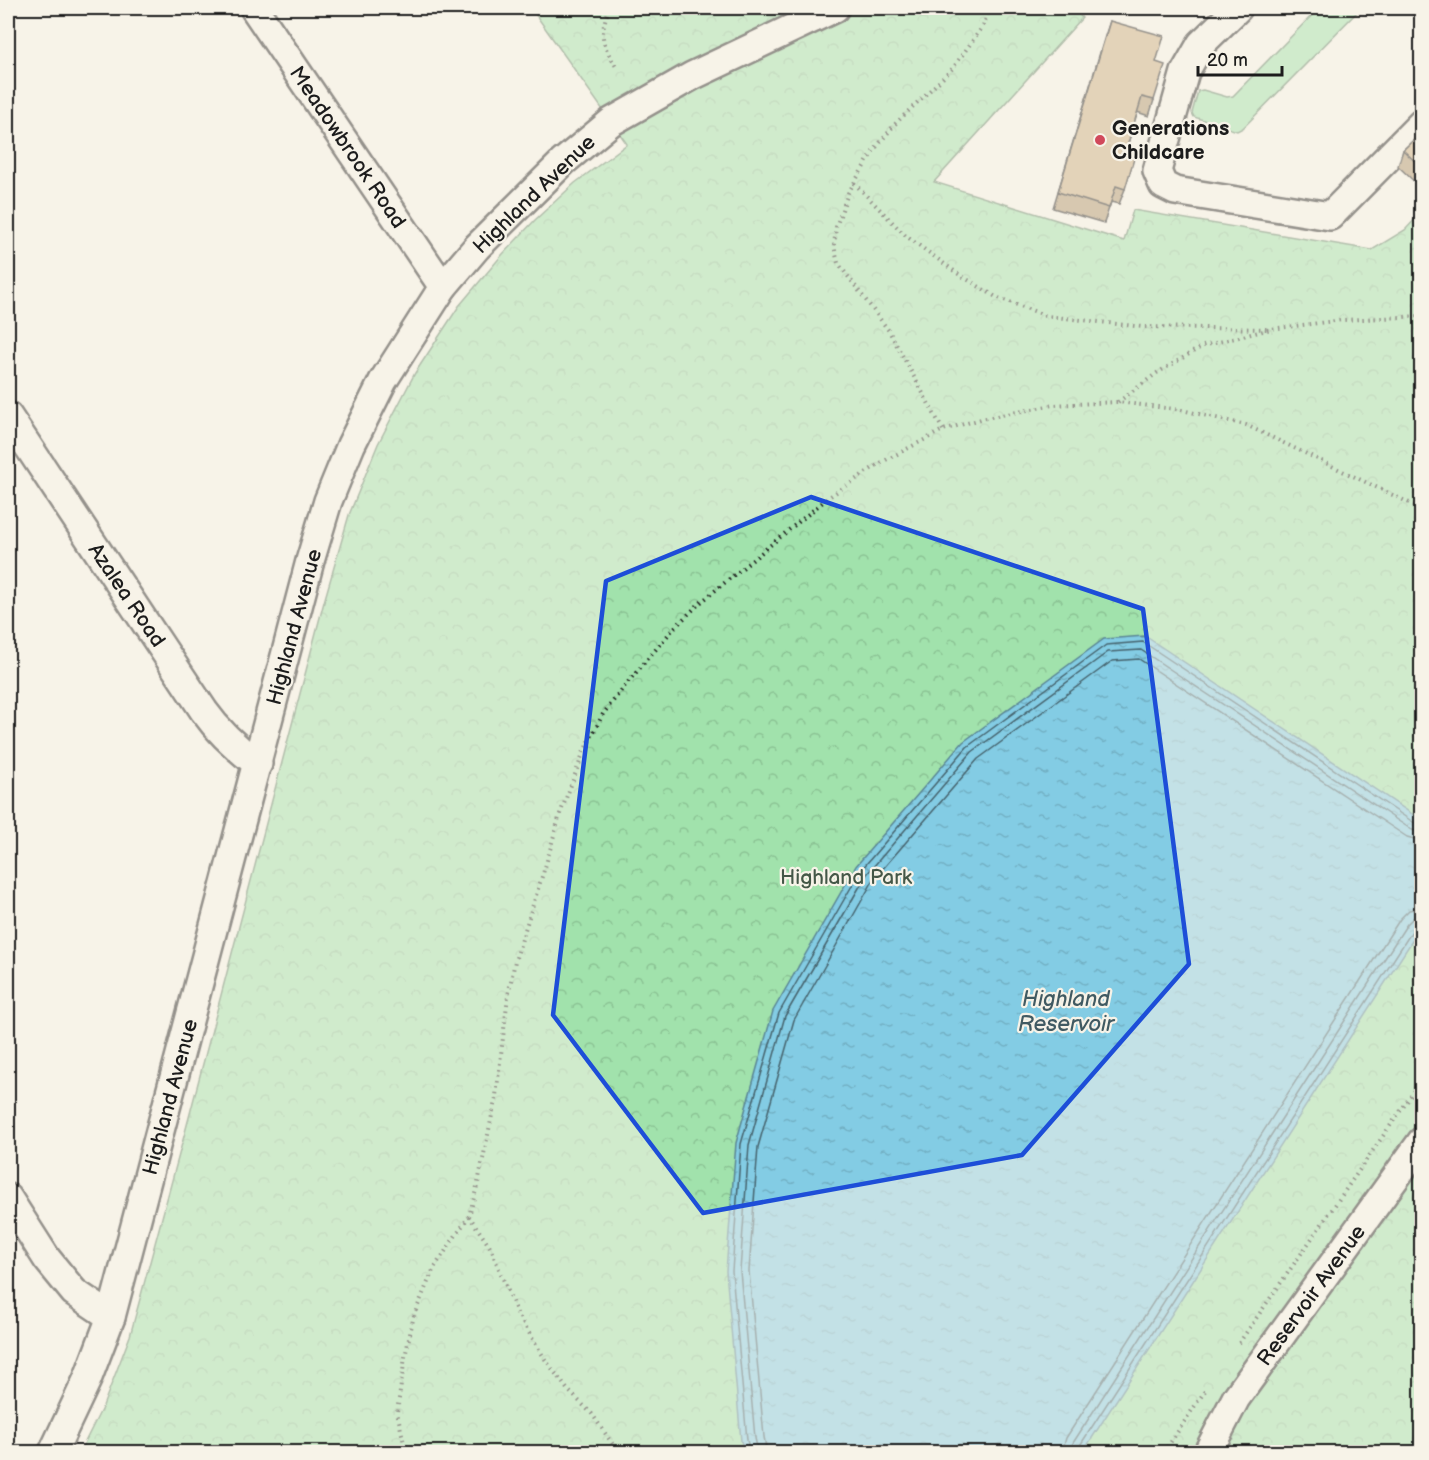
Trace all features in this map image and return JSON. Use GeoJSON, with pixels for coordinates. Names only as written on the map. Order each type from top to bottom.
{"type":"FeatureCollection","features":[{"type":"Feature","properties":{"kind":"street","name":"Meadowbrook Road"},"geometry":{"type":"LineString","coordinates":[[254,8],[443,287]]}},
{"type":"Feature","properties":{"kind":"street","name":"Highland Avenue"},"geometry":{"type":"LineString","coordinates":[[53,1452],[87,1380],[111,1317],[310,561],[328,501],[351,445],[383,381],[443,287],[477,247],[522,200],[611,122],[692,76],[835,8]]}},
{"type":"Feature","properties":{"kind":"street"},"geometry":{"type":"LineString","coordinates":[[1238,8],[1201,44],[1185,72],[1157,171],[1163,185],[1175,191],[1330,216],[1422,123]]}},
{"type":"Feature","properties":{"kind":"street","name":"Azalea Road"},"geometry":{"type":"LineString","coordinates":[[8,416],[204,711],[225,738],[258,764]]}},
{"type":"Feature","properties":{"kind":"street","name":"Reservoir Avenue"},"geometry":{"type":"LineString","coordinates":[[1208,1452],[1236,1398],[1422,1141]]}},
{"type":"Feature","properties":{"kind":"street"},"geometry":{"type":"LineString","coordinates":[[8,1198],[47,1259],[74,1292],[111,1317]]}},
{"type":"Feature","properties":{"kind":"path"},"geometry":{"type":"LineString","coordinates":[[609,8],[603,24],[602,42],[617,68]]}},
{"type":"Feature","properties":{"kind":"path"},"geometry":{"type":"LineString","coordinates":[[944,430],[889,331],[860,295],[838,262],[834,246],[836,227],[848,193],[874,150],[896,123],[953,68],[983,26],[990,8]]}},
{"type":"Feature","properties":{"kind":"path"},"geometry":{"type":"LineString","coordinates":[[854,183],[906,236],[957,273],[996,297],[1047,316],[1143,327],[1271,329]]}},
{"type":"Feature","properties":{"kind":"path"},"geometry":{"type":"LineString","coordinates":[[1118,402],[1157,373],[1203,346],[1271,329],[1343,320],[1422,316]]}},
{"type":"Feature","properties":{"kind":"path"},"geometry":{"type":"LineString","coordinates":[[406,1452],[397,1412],[414,1316],[434,1268],[469,1216],[494,1107],[508,996],[515,961],[570,783],[603,714],[674,628],[728,578],[829,497],[882,462],[944,430],[981,418],[1053,405],[1118,402],[1182,410],[1246,425],[1422,509]]}},
{"type":"Feature","properties":{"kind":"path"},"geometry":{"type":"LineString","coordinates":[[1236,1348],[1422,1080]]}},
{"type":"Feature","properties":{"kind":"path"},"geometry":{"type":"LineString","coordinates":[[469,1216],[490,1247],[517,1312],[545,1359],[567,1389],[592,1414],[618,1452]]}},
{"type":"Feature","properties":{"kind":"path"},"geometry":{"type":"LineString","coordinates":[[1164,1452],[1209,1387]]}},
{"type":"Feature","properties":{"kind":"highlighted area"},"geometry":{"type":"Polygon","coordinates":[[[811,497],[1143,609],[1189,964],[1022,1155],[703,1213],[553,1015],[606,581],[811,497]]]}},
{"type":"Feature","properties":{"kind":"green space","name":"Highland Park"},"geometry":{"type":"Polygon","coordinates":[[[531,8],[1074,8],[1082,18],[934,182],[1124,241],[1133,210],[1372,250],[1405,230],[1421,213],[1421,1452],[80,1452],[103,1406],[130,1336],[324,602],[349,515],[378,444],[415,373],[459,306],[535,220],[575,183],[627,144],[531,8]]]}},
{"type":"Feature","properties":{"kind":"green space"},"geometry":{"type":"Polygon","coordinates":[[[1319,8],[1361,8],[1243,128],[1237,131],[1194,117],[1192,113],[1198,91],[1203,90],[1227,97],[1233,96],[1319,8]]]}},
{"type":"Feature","properties":{"kind":"water","name":"Highland Reservoir"},"geometry":{"type":"Polygon","coordinates":[[[1145,636],[1421,820],[1421,927],[1083,1452],[745,1452],[741,1441],[726,1271],[736,1143],[773,1011],[856,866],[963,742],[1104,639],[1145,636]]]}},
{"type":"Feature","properties":{"kind":"building","name":"Generations Childcare"},"geometry":{"type":"Polygon","coordinates":[[[1110,21],[1164,36],[1156,62],[1165,65],[1154,100],[1142,97],[1126,150],[1136,152],[1125,189],[1116,186],[1109,208],[1058,192],[1110,21]]]}},
{"type":"Feature","properties":{"kind":"building"},"geometry":{"type":"Polygon","coordinates":[[[1422,132],[1422,168],[1403,150],[1422,132]]]}},
{"type":"Feature","properties":{"kind":"place","name":"Generations Childcare"},"geometry":{"type":"Point","coordinates":[1100,140]}}]}
